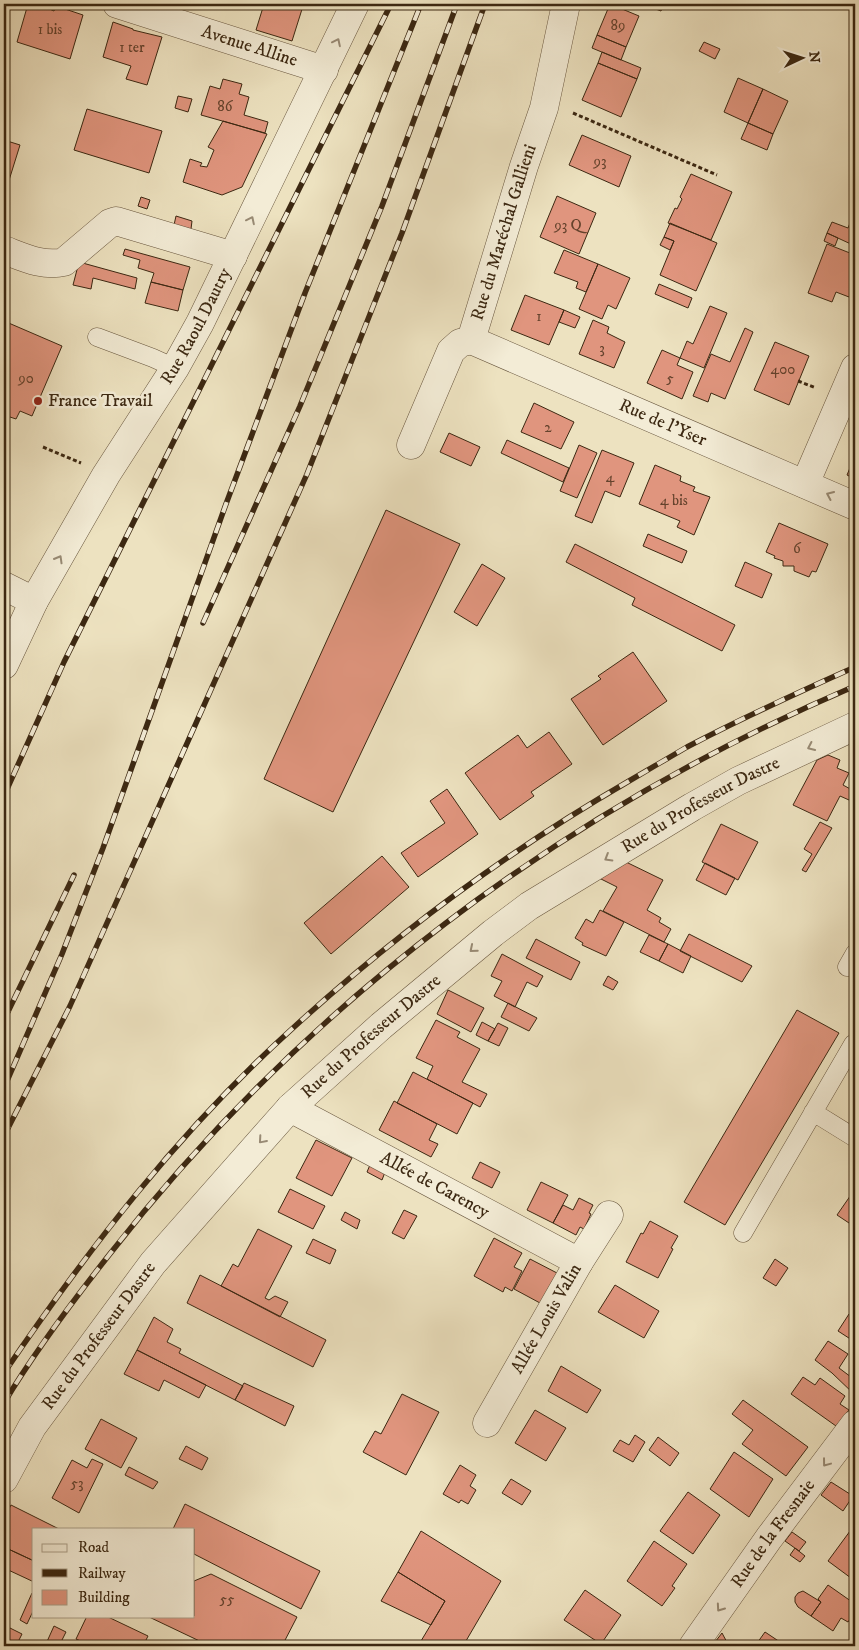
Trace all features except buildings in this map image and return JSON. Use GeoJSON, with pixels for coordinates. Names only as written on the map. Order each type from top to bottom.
{"type":"FeatureCollection","features":[{"type":"Feature","properties":{"kind":"street","name":"Avenue Alline"},"geometry":{"type":"LineString","coordinates":[[117,4],[324,70]]}},
{"type":"Feature","properties":{"kind":"street","name":"Rue Raoul Dautry"},"geometry":{"type":"LineString","coordinates":[[4,665],[34,601],[106,474],[175,368],[200,323],[356,4]]}},
{"type":"Feature","properties":{"kind":"street","name":"Rue du Maréchal Gallieni"},"geometry":{"type":"LineString","coordinates":[[411,445],[451,351],[460,343],[471,340],[524,166],[544,108],[566,4]]}},
{"type":"Feature","properties":{"kind":"street"},"geometry":{"type":"LineString","coordinates":[[4,250],[44,263],[55,264],[64,262],[110,223],[116,221],[234,256]]}},
{"type":"Feature","properties":{"kind":"street","name":"Rue de l'Yser"},"geometry":{"type":"LineString","coordinates":[[471,340],[855,506]]}},
{"type":"Feature","properties":{"kind":"street"},"geometry":{"type":"LineString","coordinates":[[805,484],[855,368]]}},
{"type":"Feature","properties":{"kind":"street"},"geometry":{"type":"LineString","coordinates":[[4,586],[34,601]]}},
{"type":"Feature","properties":{"kind":"street","name":"Rue du Professeur Dastre"},"geometry":{"type":"LineString","coordinates":[[4,1479],[32,1427],[153,1263],[290,1108],[388,1019],[529,906],[723,790],[855,726]]}},
{"type":"Feature","properties":{"kind":"street","name":"Allée de Carency"},"geometry":{"type":"LineString","coordinates":[[290,1108],[579,1262]]}},
{"type":"Feature","properties":{"kind":"street","name":"Allée Louis Valin"},"geometry":{"type":"LineString","coordinates":[[487,1423],[579,1262],[609,1215]]}},
{"type":"Feature","properties":{"kind":"street","name":"Rue de la Fresnaie"},"geometry":{"type":"LineString","coordinates":[[693,1646],[769,1538],[855,1424]]}},
{"type":"Feature","properties":{"kind":"lane"},"geometry":{"type":"LineString","coordinates":[[97,337],[154,358],[175,368]]}},
{"type":"Feature","properties":{"kind":"lane"},"geometry":{"type":"LineString","coordinates":[[742,1233],[853,1044]]}},
{"type":"Feature","properties":{"kind":"lane"},"geometry":{"type":"LineString","coordinates":[[813,1112],[855,1138]]}},
{"type":"Feature","properties":{"kind":"path"},"geometry":{"type":"LineString","coordinates":[[565,110],[717,175]]}},
{"type":"Feature","properties":{"kind":"path"},"geometry":{"type":"LineString","coordinates":[[43,448],[106,474]]}},
{"type":"Feature","properties":{"kind":"railway"},"geometry":{"type":"LineString","coordinates":[[4,796],[64,662],[391,4]]}},
{"type":"Feature","properties":{"kind":"railway"},"geometry":{"type":"LineString","coordinates":[[4,1088],[62,954],[103,848],[226,504],[305,293],[421,4]]}},
{"type":"Feature","properties":{"kind":"railway"},"geometry":{"type":"LineString","coordinates":[[203,623],[300,406],[382,206],[457,4]]}},
{"type":"Feature","properties":{"kind":"railway"},"geometry":{"type":"LineString","coordinates":[[4,1136],[70,1006],[307,474],[402,233],[485,4]]}},
{"type":"Feature","properties":{"kind":"railway"},"geometry":{"type":"LineString","coordinates":[[4,1373],[103,1236],[174,1149],[252,1067],[332,993],[454,896],[497,865],[584,808],[687,747],[855,667]]}},
{"type":"Feature","properties":{"kind":"railway"},"geometry":{"type":"LineString","coordinates":[[4,1403],[41,1346],[81,1291],[185,1164],[267,1078],[354,998],[446,923],[542,855],[642,792],[747,736],[855,686]]}},
{"type":"Feature","properties":{"kind":"railway"},"geometry":{"type":"LineString","coordinates":[[4,1020],[74,875]]}},
{"type":"Feature","properties":{"kind":"place","name":"France Travail"},"geometry":{"type":"Point","coordinates":[38,401]}}]}
